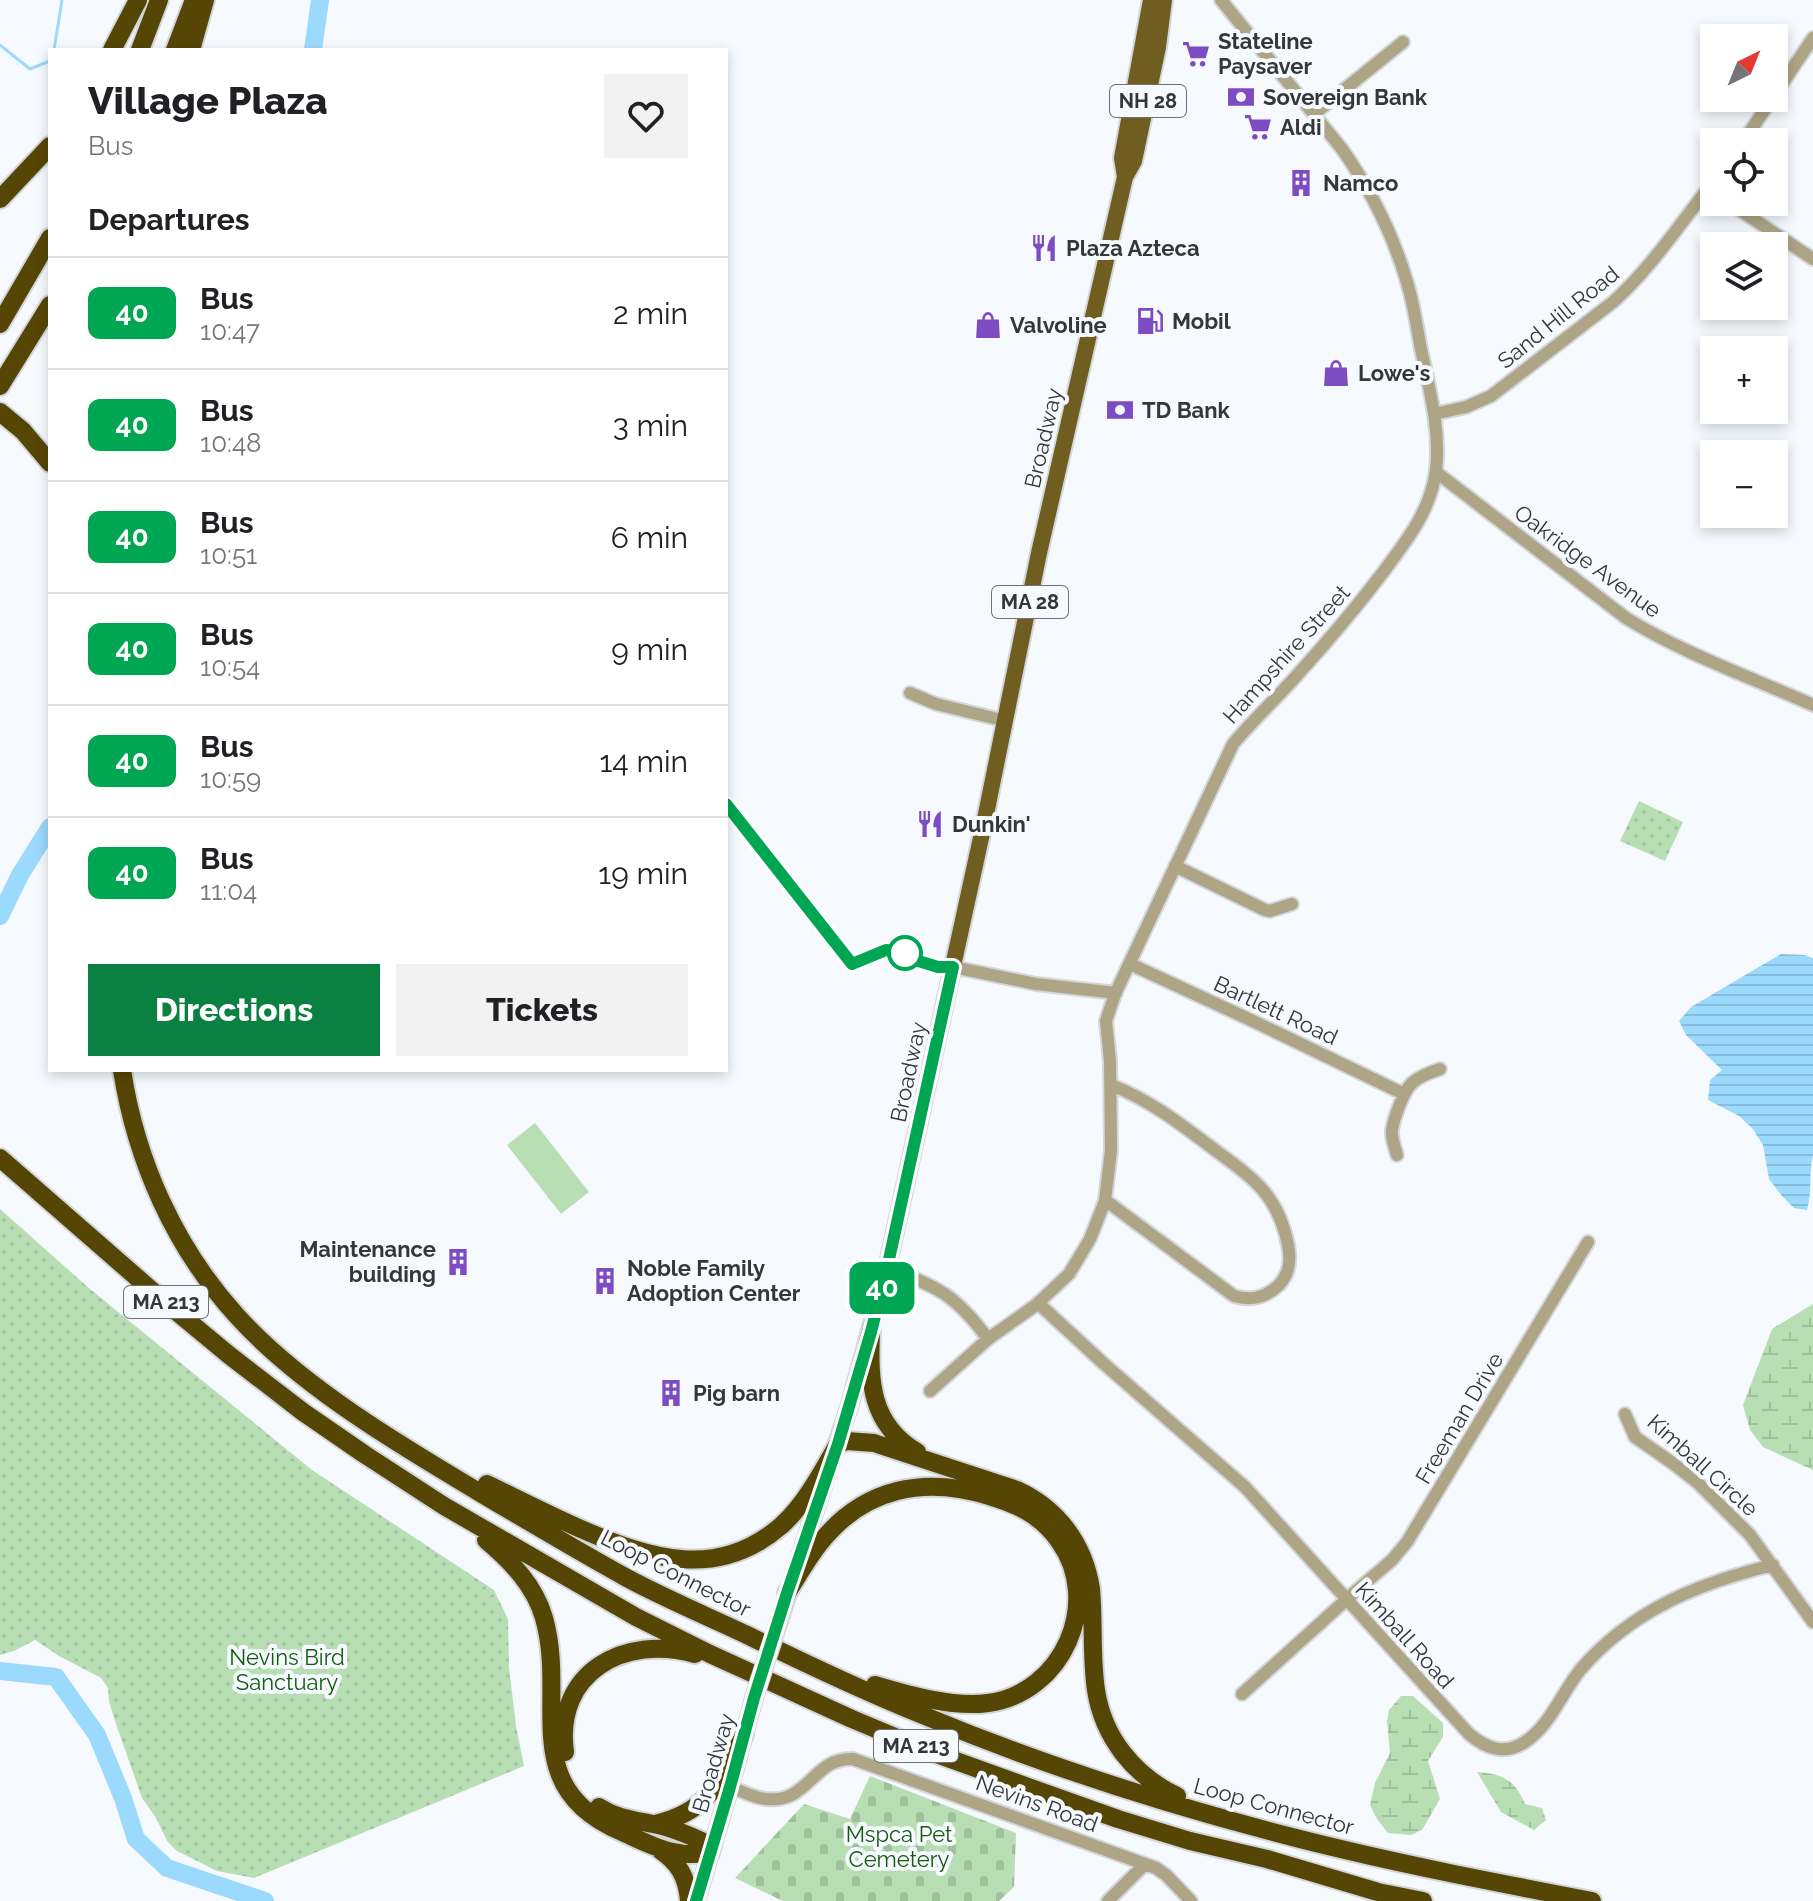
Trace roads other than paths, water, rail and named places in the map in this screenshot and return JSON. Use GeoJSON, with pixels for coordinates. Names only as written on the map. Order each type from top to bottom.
{"type":"FeatureCollection","features":[{"type":"Feature","properties":{"kind":"highway"},"geometry":{"type":"LineString","coordinates":[[113,48],[138,0]]}},
{"type":"Feature","properties":{"kind":"highway"},"geometry":{"type":"LineString","coordinates":[[141,48],[159,0]]}},
{"type":"Feature","properties":{"kind":"highway"},"geometry":{"type":"LineString","coordinates":[[176,48],[194,0]]}},
{"type":"Feature","properties":{"kind":"highway"},"geometry":{"type":"LineString","coordinates":[[192,48],[205,0]]}},
{"type":"Feature","properties":{"kind":"highway"},"geometry":{"type":"LineString","coordinates":[[0,199],[48,148]]}},
{"type":"Feature","properties":{"kind":"highway"},"geometry":{"type":"LineString","coordinates":[[0,324],[48,241]]}},
{"type":"Feature","properties":{"kind":"highway"},"geometry":{"type":"LineString","coordinates":[[2,382],[48,308]]}},
{"type":"Feature","properties":{"kind":"highway"},"geometry":{"type":"LineString","coordinates":[[0,412],[23,431],[48,461]]}},
{"type":"Feature","properties":{"kind":"highway","name":"Loop Connector"},"geometry":{"type":"LineString","coordinates":[[122,1072],[129,1108],[146,1165],[174,1227],[219,1295],[249,1329],[288,1363],[359,1416],[481,1493],[631,1580],[893,1703],[1047,1762],[1171,1803],[1294,1838],[1496,1884],[1592,1901]]}},
{"type":"Feature","properties":{"kind":"highway","name":"MA 213"},"geometry":{"type":"LineString","coordinates":[[0,1158],[229,1355],[344,1440],[444,1506],[636,1617],[787,1690],[931,1752],[1118,1819],[1190,1841],[1267,1859],[1378,1892],[1423,1901]]}},
{"type":"Feature","properties":{"kind":"highway"},"geometry":{"type":"LineString","coordinates":[[871,1332],[870,1379],[874,1400],[884,1420],[906,1445],[937,1462]]}},
{"type":"Feature","properties":{"kind":"highway"},"geometry":{"type":"LineString","coordinates":[[359,1416],[579,1528],[650,1555],[683,1560],[730,1554],[751,1546],[774,1531],[796,1510],[838,1444],[847,1441],[874,1443],[1007,1486],[1046,1507],[1070,1532],[1082,1556],[1089,1581],[1098,1700],[1111,1734],[1133,1765],[1177,1796],[1294,1838]]}},
{"type":"Feature","properties":{"kind":"highway"},"geometry":{"type":"LineString","coordinates":[[748,1636],[885,1688],[947,1702],[986,1704],[1022,1692],[1048,1673],[1066,1649],[1077,1611],[1077,1587],[1070,1561],[1059,1540],[1037,1517],[985,1494],[930,1486],[881,1496],[850,1514],[820,1543],[787,1593]]}},
{"type":"Feature","properties":{"kind":"highway"},"geometry":{"type":"LineString","coordinates":[[444,1506],[510,1563],[527,1582],[539,1606],[548,1640],[553,1753],[558,1772],[574,1800],[595,1819],[654,1846],[677,1853],[711,1850]]}},
{"type":"Feature","properties":{"kind":"highway"},"geometry":{"type":"LineString","coordinates":[[711,1850],[690,1836],[605,1811],[586,1796],[571,1772],[565,1755],[566,1718],[574,1695],[592,1672],[606,1661],[631,1651],[653,1648],[694,1653],[787,1690]]}},
{"type":"Feature","properties":{"kind":"highway"},"geometry":{"type":"LineString","coordinates":[[655,1824],[682,1816],[695,1808],[715,1788],[744,1735]]}},
{"type":"Feature","properties":{"kind":"highway"},"geometry":{"type":"LineString","coordinates":[[654,1846],[681,1869],[688,1887],[689,1901]]}},
{"type":"Feature","properties":{"kind":"main road","name":"NH 28"},"geometry":{"type":"LineString","coordinates":[[1125,177],[1122,158],[1151,0]]}},
{"type":"Feature","properties":{"kind":"main road","name":"NH 28"},"geometry":{"type":"LineString","coordinates":[[1111,238],[1125,177],[1134,161],[1158,47],[1164,0]]}},
{"type":"Feature","properties":{"kind":"main road","name":"Broadway"},"geometry":{"type":"LineString","coordinates":[[696,1901],[754,1698],[838,1444],[887,1268],[1006,721],[1039,553],[1111,238]]}},
{"type":"Feature","properties":{"kind":"street","name":"Hampshire Street"},"geometry":{"type":"LineString","coordinates":[[930,1391],[988,1339],[1038,1303],[1069,1274],[1090,1239],[1105,1200],[1111,1150],[1111,1085],[1106,1021],[1116,993],[1233,744],[1345,621],[1392,560],[1420,520],[1436,472],[1434,414],[1412,303],[1397,250],[1383,219],[1360,175],[1333,137],[1221,0]]}},
{"type":"Feature","properties":{"kind":"street"},"geometry":{"type":"LineString","coordinates":[[1752,128],[1813,38]]}},
{"type":"Feature","properties":{"kind":"street"},"geometry":{"type":"LineString","coordinates":[[1314,114],[1403,42]]}},
{"type":"Feature","properties":{"kind":"street","name":"Sand Hill Road"},"geometry":{"type":"LineString","coordinates":[[1434,414],[1475,404],[1498,392],[1613,302],[1630,287],[1700,202]]}},
{"type":"Feature","properties":{"kind":"street"},"geometry":{"type":"LineString","coordinates":[[1749,216],[1813,259]]}},
{"type":"Feature","properties":{"kind":"street","name":"Oakridge Avenue"},"geometry":{"type":"LineString","coordinates":[[1436,472],[1644,630],[1813,705]]}},
{"type":"Feature","properties":{"kind":"street"},"geometry":{"type":"LineString","coordinates":[[910,693],[936,704],[1006,721]]}},
{"type":"Feature","properties":{"kind":"street"},"geometry":{"type":"LineString","coordinates":[[1175,866],[1265,910],[1292,904]]}},
{"type":"Feature","properties":{"kind":"street","name":"Bartlett Road"},"geometry":{"type":"LineString","coordinates":[[1130,964],[1404,1094]]}},
{"type":"Feature","properties":{"kind":"street"},"geometry":{"type":"LineString","coordinates":[[953,967],[1036,984],[1116,993]]}},
{"type":"Feature","properties":{"kind":"street"},"geometry":{"type":"LineString","coordinates":[[1397,1155],[1392,1130],[1404,1094],[1412,1083],[1440,1069]]}},
{"type":"Feature","properties":{"kind":"street"},"geometry":{"type":"LineString","coordinates":[[1105,1200],[1234,1296],[1257,1298],[1278,1285],[1289,1267],[1287,1241],[1276,1208],[1249,1175],[1173,1118],[1111,1085]]}},
{"type":"Feature","properties":{"kind":"street","name":"Freeman Drive"},"geometry":{"type":"LineString","coordinates":[[1242,1694],[1392,1560],[1407,1542],[1588,1242]]}},
{"type":"Feature","properties":{"kind":"street"},"geometry":{"type":"LineString","coordinates":[[887,1268],[949,1295],[972,1317],[988,1339]]}},
{"type":"Feature","properties":{"kind":"street","name":"Kimball Road"},"geometry":{"type":"LineString","coordinates":[[1038,1303],[1245,1487],[1469,1734],[1491,1748],[1513,1748],[1535,1734],[1579,1672],[1610,1640],[1630,1625],[1695,1588],[1773,1565]]}},
{"type":"Feature","properties":{"kind":"street","name":"Kimball Circle"},"geometry":{"type":"LineString","coordinates":[[1625,1414],[1635,1437],[1717,1500],[1750,1535],[1813,1622]]}},
{"type":"Feature","properties":{"kind":"street","name":"Nevins Road"},"geometry":{"type":"LineString","coordinates":[[730,1787],[770,1800],[789,1797],[833,1761],[853,1759],[1145,1864],[1166,1875],[1191,1901]]}},
{"type":"Feature","properties":{"kind":"street"},"geometry":{"type":"LineString","coordinates":[[1108,1901],[1145,1864]]}},
{"type":"Feature","properties":{"kind":"water"},"geometry":{"type":"Polygon","coordinates":[[[1781,954],[1813,958],[1813,1155],[1807,1210],[1794,1208],[1769,1179],[1763,1145],[1752,1128],[1739,1116],[1708,1100],[1710,1080],[1722,1070],[1686,1035],[1679,1021],[1691,1007],[1781,954]]]}},
{"type":"Feature","properties":{"kind":"waterway"},"geometry":{"type":"LineString","coordinates":[[54,48],[62,0]]}},
{"type":"Feature","properties":{"kind":"waterway"},"geometry":{"type":"LineString","coordinates":[[313,48],[320,0]]}},
{"type":"Feature","properties":{"kind":"waterway"},"geometry":{"type":"LineString","coordinates":[[0,45],[30,69],[48,62]]}},
{"type":"Feature","properties":{"kind":"waterway"},"geometry":{"type":"LineString","coordinates":[[0,916],[20,875],[48,830]]}},
{"type":"Feature","properties":{"kind":"waterway"},"geometry":{"type":"LineString","coordinates":[[0,1671],[56,1677],[97,1735],[136,1839],[167,1868],[265,1901]]}},
{"type":"Feature","properties":{"kind":"place","name":"Stateline Paysaver"},"geometry":{"type":"Point","coordinates":[1196,54]}},
{"type":"Feature","properties":{"kind":"place","name":"Sovereign Bank"},"geometry":{"type":"Point","coordinates":[1241,97]}},
{"type":"Feature","properties":{"kind":"place","name":"Aldi"},"geometry":{"type":"Point","coordinates":[1258,127]}},
{"type":"Feature","properties":{"kind":"place","name":"Namco"},"geometry":{"type":"Point","coordinates":[1301,183]}},
{"type":"Feature","properties":{"kind":"place","name":"Plaza Azteca"},"geometry":{"type":"Point","coordinates":[1044,248]}},
{"type":"Feature","properties":{"kind":"place","name":"Mobil"},"geometry":{"type":"Point","coordinates":[1150,321]}},
{"type":"Feature","properties":{"kind":"place","name":"Valvoline"},"geometry":{"type":"Point","coordinates":[988,325]}},
{"type":"Feature","properties":{"kind":"place","name":"Lowe's"},"geometry":{"type":"Point","coordinates":[1336,373]}},
{"type":"Feature","properties":{"kind":"place","name":"TD Bank"},"geometry":{"type":"Point","coordinates":[1120,410]}},
{"type":"Feature","properties":{"kind":"place","name":"Dunkin'"},"geometry":{"type":"Point","coordinates":[930,824]}},
{"type":"Feature","properties":{"kind":"place","name":"Maintenance building"},"geometry":{"type":"Point","coordinates":[458,1262]}},
{"type":"Feature","properties":{"kind":"place","name":"Noble Family Adoption Center"},"geometry":{"type":"Point","coordinates":[605,1281]}},
{"type":"Feature","properties":{"kind":"place","name":"Pig barn"},"geometry":{"type":"Point","coordinates":[671,1393]}},
{"type":"Feature","properties":{"kind":"park label","name":"Nevins Bird Sanctuary"},"geometry":{"type":"Point","coordinates":[287,1670]}},
{"type":"Feature","properties":{"kind":"park label","name":"Mspca Pet Cemetery"},"geometry":{"type":"Point","coordinates":[899,1846]}}]}
